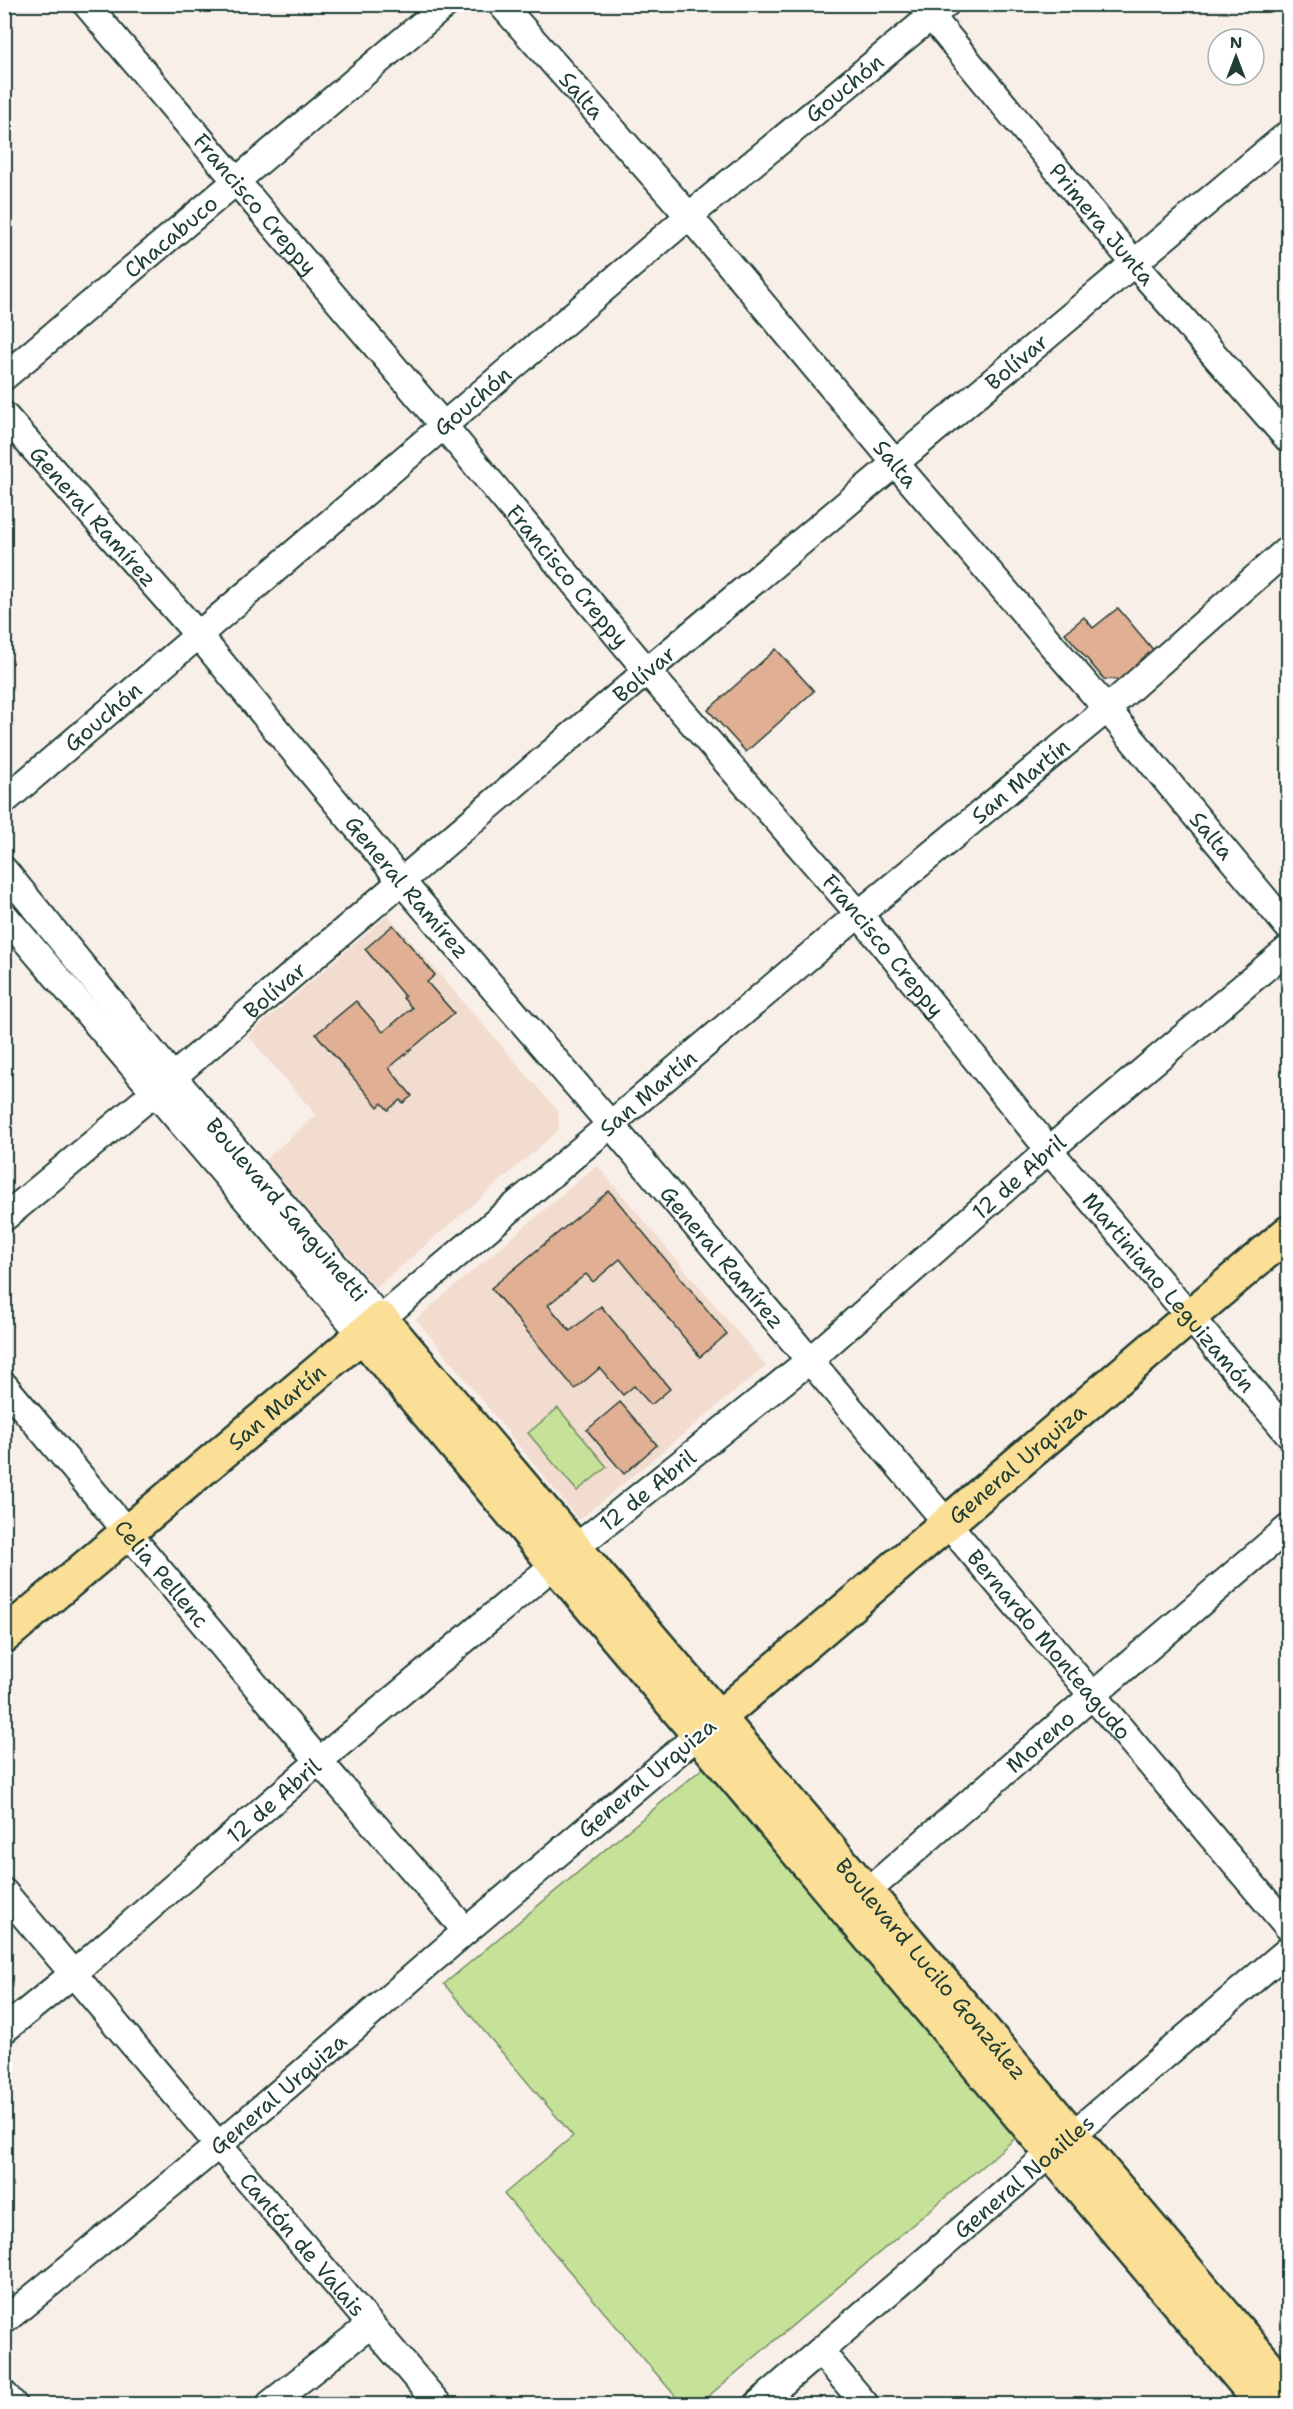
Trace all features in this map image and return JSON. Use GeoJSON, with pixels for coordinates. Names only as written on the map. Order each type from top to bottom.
{"type":"FeatureCollection","features":[{"type":"Feature","properties":{"kind":"main road","name":"General Urquiza"},"geometry":{"type":"LineString","coordinates":[[709,1726],[1288,1233]]}},
{"type":"Feature","properties":{"kind":"main road","name":"San Martín"},"geometry":{"type":"LineString","coordinates":[[4,1636],[128,1534],[371,1327]]}},
{"type":"Feature","properties":{"kind":"main road","name":"Boulevard Sanguinetti"},"geometry":{"type":"LineString","coordinates":[[371,1327],[564,1556]]}},
{"type":"Feature","properties":{"kind":"main road","name":"Boulevard Lucilo González"},"geometry":{"type":"LineString","coordinates":[[564,1556],[1269,2389]]}},
{"type":"Feature","properties":{"kind":"street","name":"Francisco Creppy"},"geometry":{"type":"LineString","coordinates":[[86,4],[443,425],[647,671],[859,914],[1049,1150]]}},
{"type":"Feature","properties":{"kind":"street","name":"Chacabuco"},"geometry":{"type":"LineString","coordinates":[[4,377],[446,4]]}},
{"type":"Feature","properties":{"kind":"street","name":"Salta"},"geometry":{"type":"LineString","coordinates":[[501,4],[689,216],[896,464],[1107,709],[1288,927]]}},
{"type":"Feature","properties":{"kind":"street","name":"Gouchón"},"geometry":{"type":"LineString","coordinates":[[4,801],[200,637],[443,425],[933,8]]}},
{"type":"Feature","properties":{"kind":"street","name":"Primera Junta"},"geometry":{"type":"LineString","coordinates":[[933,8],[1134,263],[1288,439]]}},
{"type":"Feature","properties":{"kind":"street","name":"Bolívar"},"geometry":{"type":"LineString","coordinates":[[4,1218],[402,882],[647,671],[1288,134]]}},
{"type":"Feature","properties":{"kind":"street","name":"General Ramírez"},"geometry":{"type":"LineString","coordinates":[[4,415],[200,637],[402,882],[810,1360]]}},
{"type":"Feature","properties":{"kind":"street","name":"San Martín"},"geometry":{"type":"LineString","coordinates":[[371,1327],[859,914],[1107,709],[1288,549]]}},
{"type":"Feature","properties":{"kind":"street","name":"Boulevard Sanguinetti"},"geometry":{"type":"LineString","coordinates":[[4,870],[164,1084]]}},
{"type":"Feature","properties":{"kind":"street","name":"Boulevard Sanguinetti"},"geometry":{"type":"LineString","coordinates":[[4,915],[164,1084],[371,1327]]}},
{"type":"Feature","properties":{"kind":"street","name":"12 de Abril"},"geometry":{"type":"LineString","coordinates":[[4,2030],[73,1974],[319,1761],[564,1556],[810,1360],[1049,1150],[1288,950]]}},
{"type":"Feature","properties":{"kind":"street","name":"Martiniano Leguizamón"},"geometry":{"type":"LineString","coordinates":[[1049,1150],[1288,1433]]}},
{"type":"Feature","properties":{"kind":"street","name":"Bernardo Monteagudo"},"geometry":{"type":"LineString","coordinates":[[810,1360],[1288,1927]]}},
{"type":"Feature","properties":{"kind":"street","name":"Celia Pellenc"},"geometry":{"type":"LineString","coordinates":[[4,1385],[319,1761],[466,1930]]}},
{"type":"Feature","properties":{"kind":"street","name":"Moreno"},"geometry":{"type":"LineString","coordinates":[[857,1901],[1288,1528]]}},
{"type":"Feature","properties":{"kind":"street","name":"General Urquiza"},"geometry":{"type":"LineString","coordinates":[[4,2321],[220,2144],[466,1930],[709,1726]]}},
{"type":"Feature","properties":{"kind":"street","name":"Cantón de Valais"},"geometry":{"type":"LineString","coordinates":[[4,1892],[220,2144],[438,2404]]}},
{"type":"Feature","properties":{"kind":"street","name":"General Noailles"},"geometry":{"type":"LineString","coordinates":[[758,2404],[1288,1950]]}},
{"type":"Feature","properties":{"kind":"street"},"geometry":{"type":"LineString","coordinates":[[270,2404],[370,2325]]}},
{"type":"Feature","properties":{"kind":"street"},"geometry":{"type":"LineString","coordinates":[[820,2351],[865,2404]]}},
{"type":"Feature","properties":{"kind":"street"},"geometry":{"type":"LineString","coordinates":[[4,2394],[13,2404]]}},
{"type":"Feature","properties":{"kind":"shaded area"},"geometry":{"type":"Polygon","coordinates":[[[388,915],[558,1111],[559,1130],[376,1288],[265,1160],[316,1115],[248,1036],[388,915]]]}},
{"type":"Feature","properties":{"kind":"shaded area"},"geometry":{"type":"Polygon","coordinates":[[[597,1165],[766,1366],[579,1520],[416,1319],[597,1165]]]}},
{"type":"Feature","properties":{"kind":"green space"},"geometry":{"type":"Polygon","coordinates":[[[558,1408],[607,1467],[577,1491],[528,1433],[558,1408]]]}},
{"type":"Feature","properties":{"kind":"green space"},"geometry":{"type":"Polygon","coordinates":[[[704,1767],[1017,2137],[699,2404],[682,2404],[504,2194],[573,2136],[444,1984],[704,1767]]]}},
{"type":"Feature","properties":{"kind":"building"},"geometry":{"type":"Polygon","coordinates":[[[1118,608],[1155,652],[1121,680],[1104,679],[1065,633],[1084,617],[1093,628],[1118,608]]]}},
{"type":"Feature","properties":{"kind":"building"},"geometry":{"type":"Polygon","coordinates":[[[776,649],[814,691],[746,752],[708,710],[776,649]]]}},
{"type":"Feature","properties":{"kind":"building"},"geometry":{"type":"Polygon","coordinates":[[[393,925],[435,975],[427,982],[454,1013],[389,1068],[412,1096],[403,1103],[400,1100],[388,1110],[382,1103],[378,1107],[316,1034],[356,1001],[383,1032],[412,1008],[365,949],[393,925]]]}},
{"type":"Feature","properties":{"kind":"building"},"geometry":{"type":"Polygon","coordinates":[[[609,1191],[727,1334],[700,1357],[620,1259],[593,1282],[586,1274],[548,1305],[570,1331],[601,1306],[670,1389],[651,1405],[634,1386],[623,1395],[600,1368],[575,1389],[491,1288],[609,1191]]]}},
{"type":"Feature","properties":{"kind":"building"},"geometry":{"type":"Polygon","coordinates":[[[620,1402],[657,1445],[624,1474],[587,1430],[620,1402]]]}}]}
